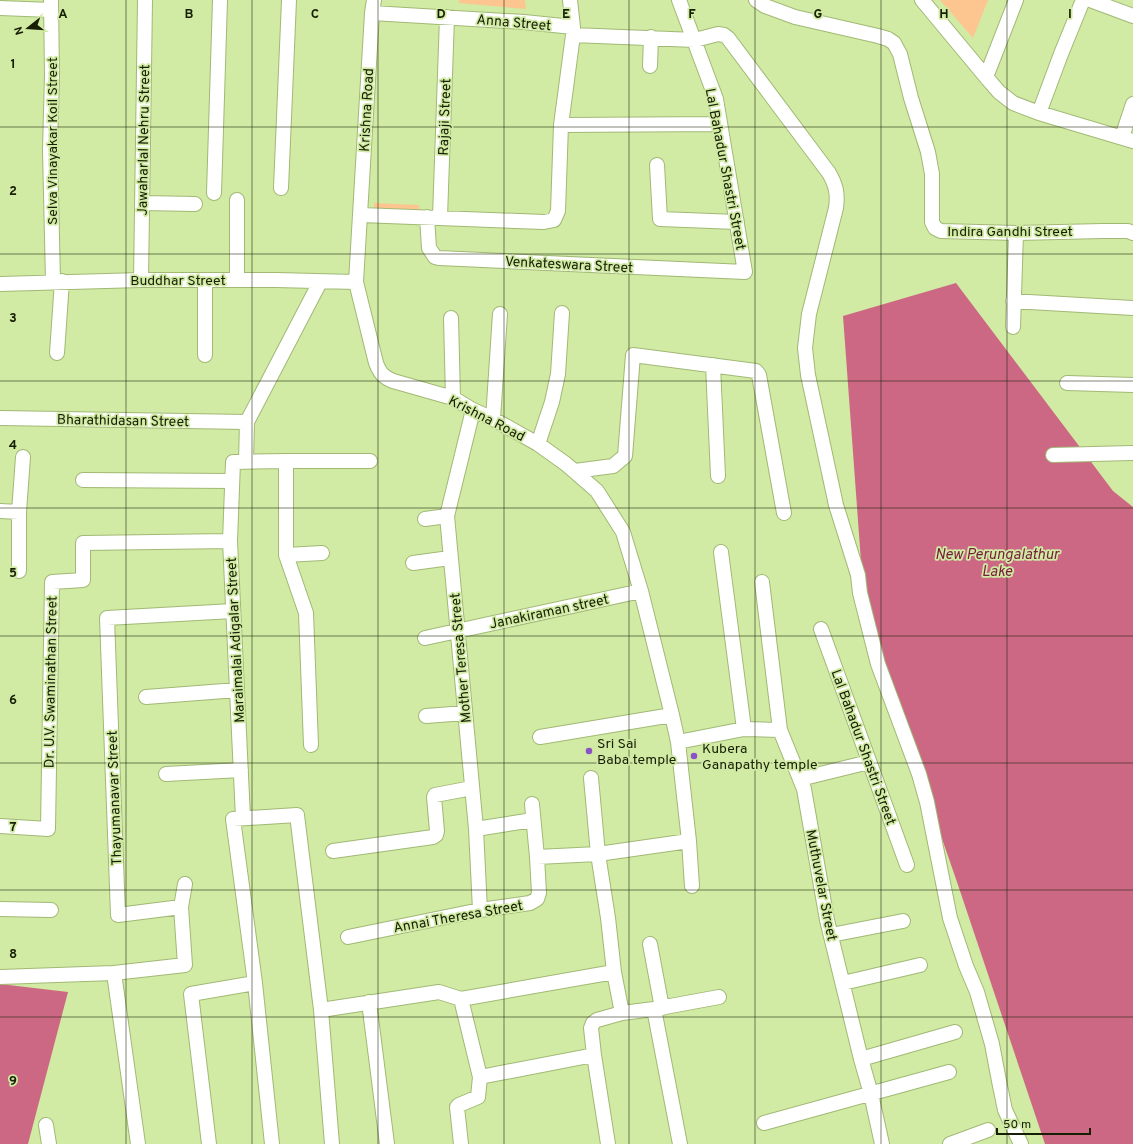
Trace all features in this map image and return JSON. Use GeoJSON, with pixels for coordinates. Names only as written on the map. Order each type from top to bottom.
{"type":"FeatureCollection","features":[{"type":"Feature","properties":{"kind":"street","name":"Jawaharlal Nehru Street"},"geometry":{"type":"LineString","coordinates":[[141,280],[145,0]]}},
{"type":"Feature","properties":{"kind":"street"},"geometry":{"type":"LineString","coordinates":[[214,193],[220,0]]}},
{"type":"Feature","properties":{"kind":"street"},"geometry":{"type":"LineString","coordinates":[[281,188],[289,0]]}},
{"type":"Feature","properties":{"kind":"street"},"geometry":{"type":"LineString","coordinates":[[360,214],[544,222],[554,220],[558,211],[561,125],[573,31],[570,0]]}},
{"type":"Feature","properties":{"kind":"street","name":"Lal Bahadur Shastri Street"},"geometry":{"type":"LineString","coordinates":[[679,0],[716,99],[745,272]]}},
{"type":"Feature","properties":{"kind":"street","name":"Indira Gandhi Street"},"geometry":{"type":"LineString","coordinates":[[756,0],[765,6],[795,17],[878,36],[888,39],[894,43],[900,54],[911,98],[928,152],[932,174],[932,222],[941,232],[1016,233],[1128,231],[1133,233]]}},
{"type":"Feature","properties":{"kind":"street"},"geometry":{"type":"LineString","coordinates":[[922,0],[999,92],[1013,103],[1039,113],[1127,139],[1133,104]]}},
{"type":"Feature","properties":{"kind":"street"},"geometry":{"type":"LineString","coordinates":[[986,77],[1016,0]]}},
{"type":"Feature","properties":{"kind":"street"},"geometry":{"type":"LineString","coordinates":[[1039,113],[1083,0]]}},
{"type":"Feature","properties":{"kind":"street"},"geometry":{"type":"LineString","coordinates":[[1090,0],[1133,16]]}},
{"type":"Feature","properties":{"kind":"street"},"geometry":{"type":"LineString","coordinates":[[0,8],[51,5]]}},
{"type":"Feature","properties":{"kind":"street","name":"Selva Vinayakar Koil Street"},"geometry":{"type":"LineString","coordinates":[[51,5],[52,75],[50,150],[57,281],[57,353]]}},
{"type":"Feature","properties":{"kind":"street","name":"Anna Street"},"geometry":{"type":"LineString","coordinates":[[373,6],[447,17],[524,22],[573,31],[695,40],[718,34],[724,35],[728,38],[829,173],[837,190],[836,208],[809,314],[805,348],[808,375],[836,505],[858,575],[860,593],[878,664],[921,781],[927,802],[950,918],[966,966],[977,992],[990,1036],[1005,1110],[1021,1144]]}},
{"type":"Feature","properties":{"kind":"street","name":"Krishna Road"},"geometry":{"type":"LineString","coordinates":[[373,6],[356,282],[379,372],[384,377],[393,381],[453,398],[538,444],[575,471],[597,491],[623,532],[641,591],[678,742],[689,841],[692,886]]}},
{"type":"Feature","properties":{"kind":"street","name":"Rajaji Street"},"geometry":{"type":"LineString","coordinates":[[434,217],[447,17]]}},
{"type":"Feature","properties":{"kind":"street"},"geometry":{"type":"LineString","coordinates":[[650,66],[651,37]]}},
{"type":"Feature","properties":{"kind":"street"},"geometry":{"type":"LineString","coordinates":[[561,125],[720,124]]}},
{"type":"Feature","properties":{"kind":"street"},"geometry":{"type":"LineString","coordinates":[[657,165],[660,219],[737,222]]}},
{"type":"Feature","properties":{"kind":"street"},"geometry":{"type":"LineString","coordinates":[[236,280],[237,200]]}},
{"type":"Feature","properties":{"kind":"street"},"geometry":{"type":"LineString","coordinates":[[142,203],[195,204]]}},
{"type":"Feature","properties":{"kind":"street","name":"Venkateswara Street"},"geometry":{"type":"LineString","coordinates":[[434,217],[429,248],[434,257],[745,272]]}},
{"type":"Feature","properties":{"kind":"street"},"geometry":{"type":"LineString","coordinates":[[1014,327],[1013,301],[1016,233]]}},
{"type":"Feature","properties":{"kind":"street","name":"Buddhar Street"},"geometry":{"type":"LineString","coordinates":[[0,284],[57,281],[141,280],[356,282]]}},
{"type":"Feature","properties":{"kind":"street"},"geometry":{"type":"LineString","coordinates":[[205,280],[205,355]]}},
{"type":"Feature","properties":{"kind":"street"},"geometry":{"type":"LineString","coordinates":[[247,422],[320,282]]}},
{"type":"Feature","properties":{"kind":"street"},"geometry":{"type":"LineString","coordinates":[[1013,301],[1133,308]]}},
{"type":"Feature","properties":{"kind":"street"},"geometry":{"type":"LineString","coordinates":[[538,444],[552,402],[558,374],[562,313]]}},
{"type":"Feature","properties":{"kind":"street"},"geometry":{"type":"LineString","coordinates":[[493,419],[500,314]]}},
{"type":"Feature","properties":{"kind":"street"},"geometry":{"type":"LineString","coordinates":[[451,318],[453,398]]}},
{"type":"Feature","properties":{"kind":"street"},"geometry":{"type":"LineString","coordinates":[[575,471],[613,466],[625,456],[633,355],[752,370],[756,371],[759,375],[784,513]]}},
{"type":"Feature","properties":{"kind":"street"},"geometry":{"type":"LineString","coordinates":[[713,365],[718,476]]}},
{"type":"Feature","properties":{"kind":"street"},"geometry":{"type":"LineString","coordinates":[[1067,383],[1133,385]]}},
{"type":"Feature","properties":{"kind":"street","name":"Mother Teresa Street"},"geometry":{"type":"LineString","coordinates":[[473,410],[447,516],[476,829],[480,910]]}},
{"type":"Feature","properties":{"kind":"street","name":"Bharathidasan Street"},"geometry":{"type":"LineString","coordinates":[[0,418],[247,422]]}},
{"type":"Feature","properties":{"kind":"street","name":"Maraimalai Adigalar Street"},"geometry":{"type":"LineString","coordinates":[[243,818],[230,541],[232,481],[239,461],[247,422]]}},
{"type":"Feature","properties":{"kind":"street"},"geometry":{"type":"LineString","coordinates":[[1053,455],[1133,453]]}},
{"type":"Feature","properties":{"kind":"street"},"geometry":{"type":"LineString","coordinates":[[19,571],[19,512],[23,457]]}},
{"type":"Feature","properties":{"kind":"street"},"geometry":{"type":"LineString","coordinates":[[239,461],[370,461]]}},
{"type":"Feature","properties":{"kind":"street"},"geometry":{"type":"LineString","coordinates":[[286,461],[286,555],[306,613],[311,744]]}},
{"type":"Feature","properties":{"kind":"street"},"geometry":{"type":"LineString","coordinates":[[83,480],[232,481]]}},
{"type":"Feature","properties":{"kind":"street"},"geometry":{"type":"LineString","coordinates":[[0,511],[19,512]]}},
{"type":"Feature","properties":{"kind":"street"},"geometry":{"type":"LineString","coordinates":[[425,519],[447,516]]}},
{"type":"Feature","properties":{"kind":"street","name":"Dr. U.V. Swaminathan Street"},"geometry":{"type":"LineString","coordinates":[[0,826],[48,829],[52,582],[83,580],[83,543],[230,541]]}},
{"type":"Feature","properties":{"kind":"street"},"geometry":{"type":"LineString","coordinates":[[721,552],[744,728]]}},
{"type":"Feature","properties":{"kind":"street"},"geometry":{"type":"LineString","coordinates":[[286,555],[322,553]]}},
{"type":"Feature","properties":{"kind":"street"},"geometry":{"type":"LineString","coordinates":[[413,563],[450,558]]}},
{"type":"Feature","properties":{"kind":"street","name":"Muthuvelar Street"},"geometry":{"type":"LineString","coordinates":[[762,582],[780,730],[804,789],[825,912],[871,1094],[882,1144]]}},
{"type":"Feature","properties":{"kind":"street","name":"Janakiraman street"},"geometry":{"type":"LineString","coordinates":[[426,638],[641,591]]}},
{"type":"Feature","properties":{"kind":"street","name":"Thayumanavar Street"},"geometry":{"type":"LineString","coordinates":[[181,907],[118,915],[107,618],[234,612]]}},
{"type":"Feature","properties":{"kind":"street","name":"Lal Bahadur Shastri Street"},"geometry":{"type":"LineString","coordinates":[[821,629],[907,865]]}},
{"type":"Feature","properties":{"kind":"street"},"geometry":{"type":"LineString","coordinates":[[146,697],[237,690]]}},
{"type":"Feature","properties":{"kind":"street"},"geometry":{"type":"LineString","coordinates":[[426,716],[465,713]]}},
{"type":"Feature","properties":{"kind":"street"},"geometry":{"type":"LineString","coordinates":[[540,737],[672,715]]}},
{"type":"Feature","properties":{"kind":"street"},"geometry":{"type":"LineString","coordinates":[[678,742],[744,728],[780,730]]}},
{"type":"Feature","properties":{"kind":"street"},"geometry":{"type":"LineString","coordinates":[[800,779],[869,762]]}},
{"type":"Feature","properties":{"kind":"street"},"geometry":{"type":"LineString","coordinates":[[166,774],[241,770]]}},
{"type":"Feature","properties":{"kind":"street"},"geometry":{"type":"LineString","coordinates":[[591,778],[598,854],[608,918],[614,972],[622,1013]]}},
{"type":"Feature","properties":{"kind":"street"},"geometry":{"type":"LineString","coordinates":[[333,851],[432,837],[436,835],[437,831],[435,795],[472,788]]}},
{"type":"Feature","properties":{"kind":"street","name":"Annai Theresa Street"},"geometry":{"type":"LineString","coordinates":[[348,937],[480,910],[530,903],[537,898],[539,893],[532,804]]}},
{"type":"Feature","properties":{"kind":"street"},"geometry":{"type":"LineString","coordinates":[[272,1144],[255,983],[233,819],[297,815],[321,1010],[332,1144]]}},
{"type":"Feature","properties":{"kind":"street"},"geometry":{"type":"LineString","coordinates":[[476,829],[533,820]]}},
{"type":"Feature","properties":{"kind":"street"},"geometry":{"type":"LineString","coordinates":[[537,857],[598,854],[689,841]]}},
{"type":"Feature","properties":{"kind":"street"},"geometry":{"type":"LineString","coordinates":[[0,977],[114,973],[186,966],[181,907],[184,884]]}},
{"type":"Feature","properties":{"kind":"street"},"geometry":{"type":"LineString","coordinates":[[0,909],[51,910]]}},
{"type":"Feature","properties":{"kind":"street"},"geometry":{"type":"LineString","coordinates":[[831,935],[903,921]]}},
{"type":"Feature","properties":{"kind":"street"},"geometry":{"type":"LineString","coordinates":[[650,944],[658,1008],[680,1144]]}},
{"type":"Feature","properties":{"kind":"street"},"geometry":{"type":"LineString","coordinates":[[843,983],[920,965]]}},
{"type":"Feature","properties":{"kind":"street"},"geometry":{"type":"LineString","coordinates":[[321,1010],[439,992],[461,999],[614,972]]}},
{"type":"Feature","properties":{"kind":"street"},"geometry":{"type":"LineString","coordinates":[[114,973],[138,1144]]}},
{"type":"Feature","properties":{"kind":"street"},"geometry":{"type":"LineString","coordinates":[[209,1144],[191,994],[255,983]]}},
{"type":"Feature","properties":{"kind":"street"},"geometry":{"type":"LineString","coordinates":[[608,1144],[594,1055],[591,1028],[593,1023],[597,1020],[622,1013],[718,997]]}},
{"type":"Feature","properties":{"kind":"street"},"geometry":{"type":"LineString","coordinates":[[461,999],[480,1077],[480,1093],[478,1097],[458,1105],[457,1107],[461,1144]]}},
{"type":"Feature","properties":{"kind":"street"},"geometry":{"type":"LineString","coordinates":[[369,1002],[387,1144]]}},
{"type":"Feature","properties":{"kind":"street"},"geometry":{"type":"LineString","coordinates":[[861,1059],[955,1032]]}},
{"type":"Feature","properties":{"kind":"street"},"geometry":{"type":"LineString","coordinates":[[480,1077],[594,1055]]}},
{"type":"Feature","properties":{"kind":"street"},"geometry":{"type":"LineString","coordinates":[[764,1123],[949,1072]]}},
{"type":"Feature","properties":{"kind":"street"},"geometry":{"type":"LineString","coordinates":[[46,1125],[49,1144]]}},
{"type":"Feature","properties":{"kind":"street"},"geometry":{"type":"LineString","coordinates":[[950,1144],[988,1130]]}},
{"type":"Feature","properties":{"kind":"shaded area"},"geometry":{"type":"Polygon","coordinates":[[[459,0],[525,0],[526,9],[459,3],[459,0]]]}},
{"type":"Feature","properties":{"kind":"shaded area"},"geometry":{"type":"Polygon","coordinates":[[[940,0],[988,0],[973,38],[940,0]]]}},
{"type":"Feature","properties":{"kind":"shaded area"},"geometry":{"type":"Polygon","coordinates":[[[374,203],[419,205],[419,216],[374,214],[374,203]]]}},
{"type":"Feature","properties":{"kind":"water","name":"New Perungalathur Lake"},"geometry":{"type":"Polygon","coordinates":[[[956,283],[1113,491],[1133,507],[1133,1144],[1045,1144],[957,882],[865,616],[843,316],[956,283]]]}},
{"type":"Feature","properties":{"kind":"water"},"geometry":{"type":"Polygon","coordinates":[[[0,984],[68,992],[28,1144],[0,1144],[0,984]]]}},
{"type":"Feature","properties":{"kind":"place","name":"Sri Sai Baba temple"},"geometry":{"type":"Point","coordinates":[589,751]}},
{"type":"Feature","properties":{"kind":"place","name":"Kubera Ganapathy temple"},"geometry":{"type":"Point","coordinates":[694,756]}}]}
